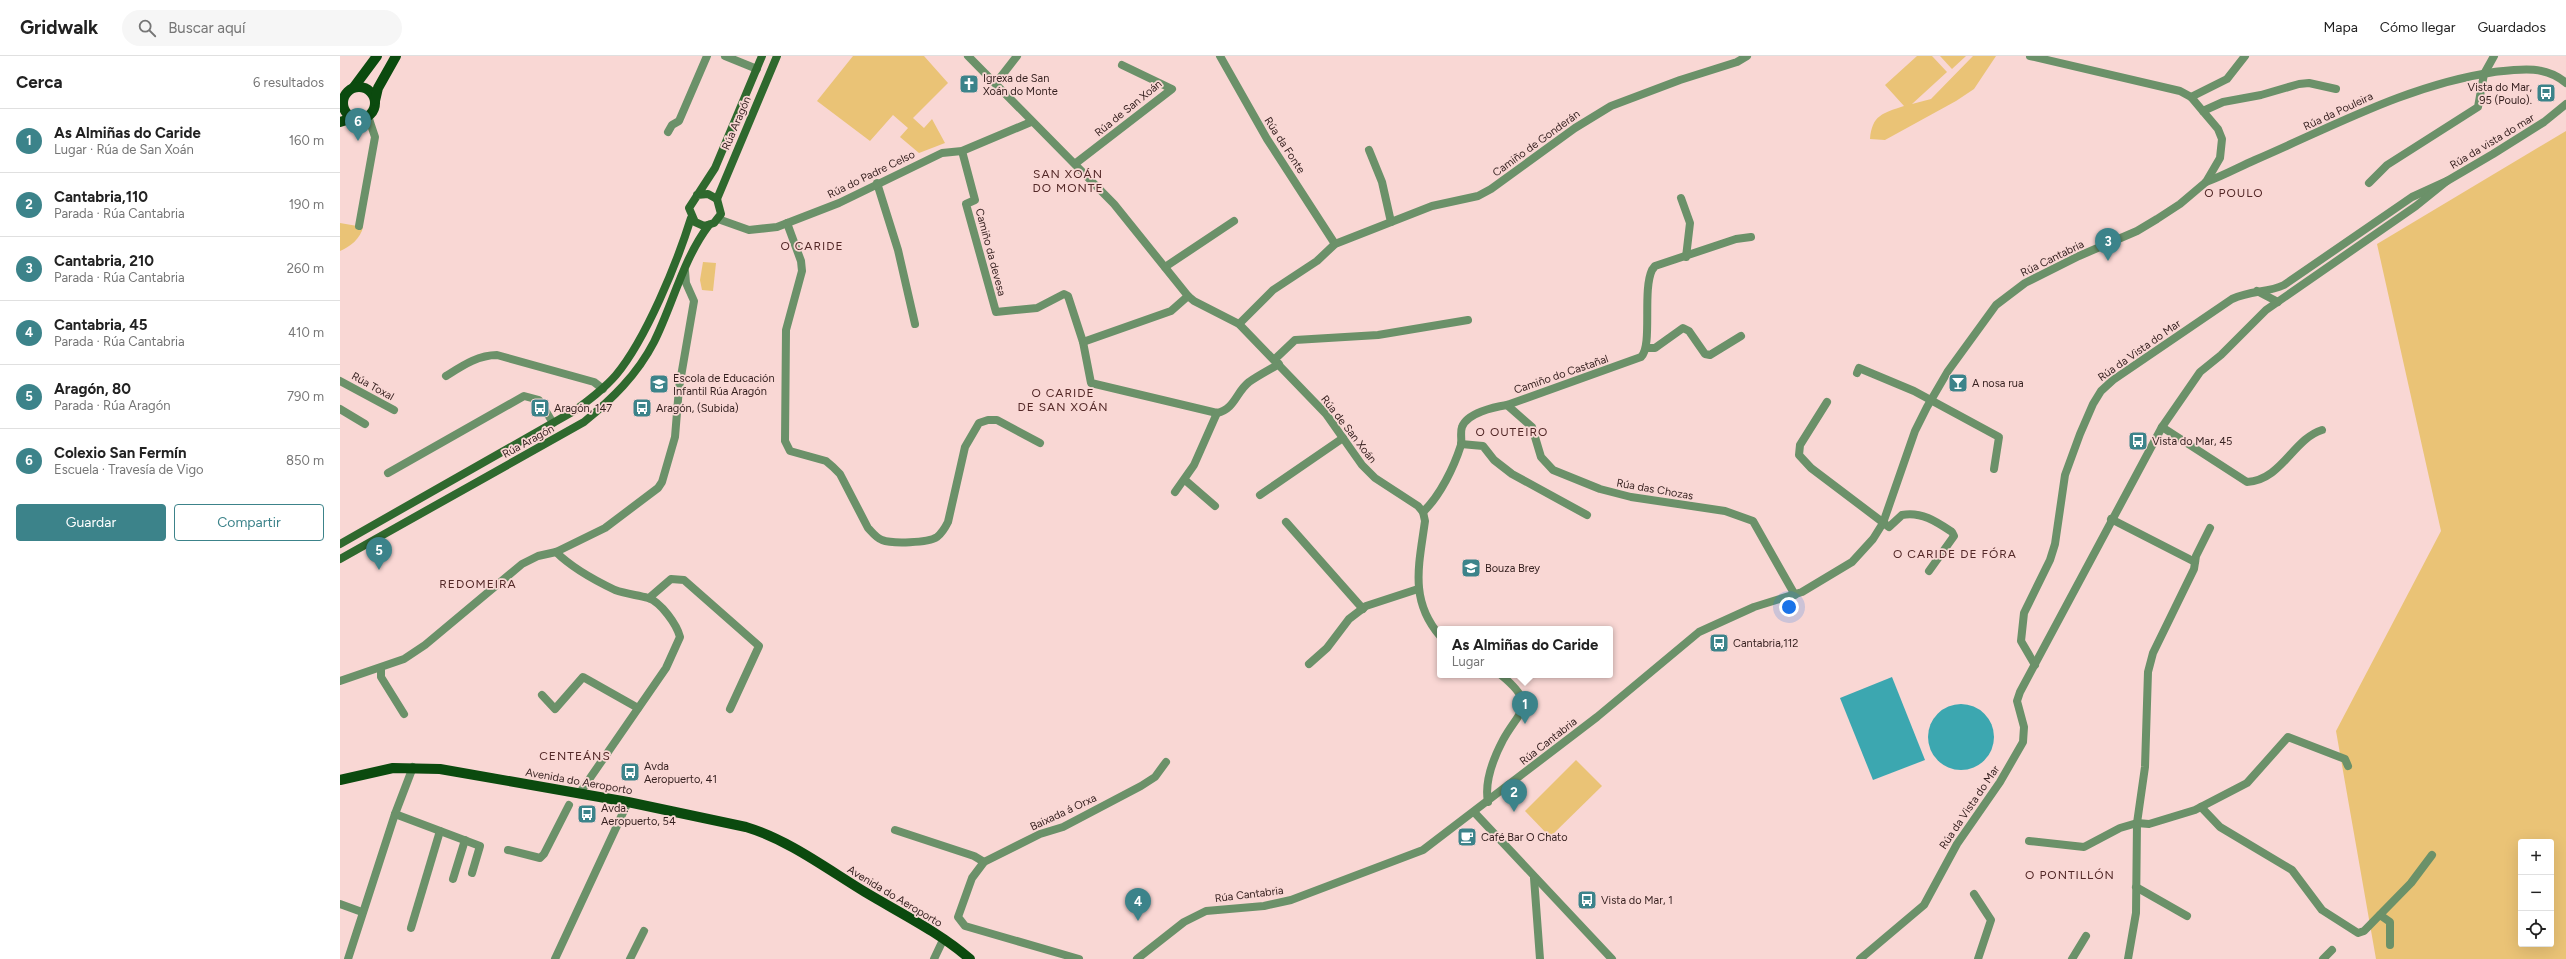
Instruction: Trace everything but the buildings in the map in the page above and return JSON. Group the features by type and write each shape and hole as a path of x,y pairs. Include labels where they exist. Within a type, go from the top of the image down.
{"main road":[{"path":"353,118 343,106 342,99 354,87 377,56"},
{"path":"340,122 353,118 360,119 368,116 374,107 378,88 396,56"},
{"name":"Rúa Aragón","path":"340,544 553,423 603,389 616,375 637,345 659,298 691,218 690,203 715,168 762,56"},
{"name":"Rúa Aragón","path":"340,559 584,422 627,383 641,364 654,342 696,245 709,225 718,219 721,209 717,199 777,56"},
{"path":"354,87 368,90 375,101"},
{"path":"697,195 708,194 717,199"},
{"path":"691,218 699,225 709,225"},
{"name":"Avenida do Aeroporto","path":"340,780 378,770 413,767 465,772 628,802 721,821 764,833 943,940 970,959"}],"street":[{"path":"668,132 672,125 679,121 707,56"},
{"path":"725,56 757,69"},
{"name":"Rúa de San Xoán","path":"968,56 1031,122 1076,163 1114,204 1188,296 1194,301 1239,324 1326,414 1362,465 1375,478 1418,506 1423,512"},
{"path":"996,84 1017,56"},
{"name":"Rúa da Fonte","path":"1220,56 1267,139 1287,167 1335,244"},
{"name":"Camiño de Gonderán","path":"1335,244 1432,206 1478,196 1491,189 1575,128 1611,106 1680,80 1737,62 1747,56"},
{"name":"Rúa Cantabria","path":"1137,959 1196,915 1220,909 1276,904 1307,895 1423,850 1488,802 1597,716 1693,636 1721,620 1795,595 1826,579 1852,562 1873,539 1883,523 1915,431 1931,400 1974,333 2003,299 2025,283 2056,267 2144,227 2180,204 2206,182 2220,158 2222,139 2218,129 2191,97 2180,91 2030,56"},
{"path":"2191,97 2227,79 2245,56"},
{"path":"2369,183 2387,164 2478,107 2484,74 2494,56"},
{"name":"Rúa de San Xoán","path":"1076,163 1172,89 1122,65"},
{"name":"Rúa da Pouleira","path":"2206,182 2387,101 2434,85 2484,74 2536,70 2555,74 2566,83"},
{"path":"2203,111 2223,102 2261,95 2299,84 2309,83 2336,89"},
{"name":"Rúa da vista do mar","path":"2447,181 2544,122 2566,104"},
{"path":"359,226 376,137 368,116"},
{"name":"Rúa do Padre Celso","path":"718,219 749,230 777,228 839,203 877,183 942,153 962,151 1031,122"},
{"path":"1369,150 1382,182 1391,222"},
{"name":"Camiño da devesa","path":"962,151 975,200 966,204 996,312 1037,308 1064,294 1068,296 1083,342 1091,384 1217,413"},
{"name":"Rúa da Vista do Mar","path":"2035,665 2021,641 2022,624 2036,588 2050,560 2055,544 2065,475 2093,404 2101,391 2113,380 2232,299 2256,291 2275,290 2412,197 2447,181"},
{"name":"Rúa da Vista do Mar","path":"1860,959 1924,905 1956,844 2000,782 2023,742 2024,727 2017,701 2111,519 2162,427 2200,372 2221,355 2257,317 2416,206 2447,181"},
{"path":"877,183 898,250 915,324"},
{"path":"1681,198 1690,223 1686,257"},
{"path":"1165,267 1234,221"},
{"path":"787,223 801,261 802,271 786,330 785,441 790,451 826,461 840,474 868,528 874,535 882,540 891,542 910,542 930,540 944,530 948,522 965,447 979,423 988,420 997,420 1040,443"},
{"path":"1647,348 1646,311 1650,274 1655,266 1686,257 1736,239 1751,237"},
{"path":"1239,324 1273,290 1318,261 1335,244"},
{"path":"340,681 404,659 425,645 522,564 538,556 556,552 605,528 658,488 666,475 675,437 679,388 694,301 686,283 685,271"},
{"path":"2256,291 2278,302"},
{"path":"1083,342 1171,311 1188,296"},
{"path":"1175,492 1194,466 1217,413 1225,411 1232,406 1241,390 1249,382 1277,362 1295,340 1378,335 1468,320"},
{"name":"Camiño do Castañal","path":"1423,512 1443,485 1461,444 1462,428 1466,422 1486,409 1507,405 1641,357 1647,348 1655,348 1683,328 1689,331 1705,354 1710,355 1741,336"},
{"path":"446,376 478,358 487,355 497,355 594,382 603,389"},
{"path":"1857,372 1859,368 1931,400 2000,437 1994,469"},
{"name":"Rúa Toxal","path":"340,380 394,410"},
{"path":"388,473 524,396 538,400 553,423"},
{"path":"1827,402 1800,445 1799,455 1811,468 1889,527 1902,515 1914,514 1926,517 1952,532 1954,536 1930,571"},
{"name":"Rúa das Chozas","path":"1507,405 1532,427 1541,457 1553,470 1600,489 1619,494 1664,503 1725,511 1753,521 1795,595"},
{"path":"340,409 365,424"},
{"path":"2162,427 2247,482 2259,479 2280,468 2309,437 2322,430"},
{"path":"1260,495 1343,438"},
{"path":"1461,444 1483,446 1494,460 1512,474 1587,515"},
{"path":"1185,480 1215,506"},
{"path":"1423,512 1425,521 1418,589 1422,608 1430,624 1437,632"},
{"path":"2111,519 2195,562"},
{"path":"1286,522 1363,609"},
{"path":"2128,959 2136,913 2137,823 2145,767 2149,667 2153,653 2194,569 2195,562 2210,528"},
{"path":"556,552 581,572 616,590 648,598 657,604 674,623 680,637 666,668 579,794"},
{"path":"648,598 671,579 684,580 759,646 730,709"},
{"path":"1310,664 1327,648 1349,620 1363,609 1418,589"},
{"path":"381,668 380,676 404,714"},
{"path":"542,695 555,709 583,677 638,708"},
{"path":"1488,802 1487,778 1503,740 1522,714 1523,705 1520,694 1504,678"},
{"path":"2029,842 2084,847 2120,828 2137,823 2149,824 2201,807 2247,783 2288,737 2345,759 2348,766"},
{"name":"Baixada á Orxa","path":"1079,959 966,926 958,916 972,878 984,862 1040,834 1063,827 1141,786 1155,777 1166,762"},
{"path":"348,959 395,814 413,767"},
{"path":"556,959 628,802"},
{"path":"508,850 540,858 544,854 570,804"},
{"path":"2201,807 2220,827 2292,870 2328,916 2358,932 2364,931 2411,883 2432,855"},
{"path":"1474,812 1534,878 1612,959"},
{"path":"395,814 480,846 472,873"},
{"path":"895,830 974,856 984,862"},
{"path":"411,928 440,831"},
{"path":"453,879 465,840"},
{"path":"1534,878 1540,959"},
{"path":"2136,887 2187,916"},
{"path":"1974,894 1991,920 1978,959"},
{"path":"340,904 362,912"},
{"path":"2380,915 2390,922 2390,945"},
{"path":"630,959 644,931"},
{"path":"2072,959 2086,936"},
{"path":"934,959 943,940"},
{"path":"2323,959 2332,950"}],"shaded area":[{"path":"853,56 924,56 948,83 913,118 924,128 932,119 945,143 919,153 900,137 908,128 893,115 870,141 817,101"},
{"path":"1917,56 1932,56 1947,72 1912,104 1931,99 1973,56 1996,56 1974,89 1956,101 1885,140 1870,139 1873,125 1880,116 1904,106 1885,85"},
{"path":"1940,56 1966,56 1952,69"},
{"path":"2566,131 2566,959 2376,959 2336,731 2441,531 2377,244"},
{"path":"340,223 363,227 360,235 354,242 340,251"},
{"path":"703,262 716,263 713,291 702,290 700,280"},
{"path":"1576,760 1602,786 1550,837 1525,811"}],"water":[{"path":"1892,677 1925,760 1873,780 1840,698"},
{"path":"1961,704 1974,707 1984,714 1991,724 1994,737 1991,750 1984,760 1974,767 1961,770 1948,767 1938,760 1931,750 1928,737 1931,724 1938,714 1948,707"}],"place":[{"name":"Igrexa de San Xoán do Monte","path":"969,84"},
{"name":"Vista do Mar, 95 (Poulo).","path":"2546,93"},
{"name":"Colexio San Fermín","path":"358,141"},
{"name":"Cantabria, 210","path":"2108,261"},
{"name":"A nosa rua","path":"1958,383"},
{"name":"Escola de Educación Infantil Rúa Aragón","path":"659,384"},
{"name":"Aragón, 147","path":"540,408"},
{"name":"Aragón, (Subida)","path":"642,408"},
{"name":"Vista do Mar, 45","path":"2138,441"},
{"name":"Bouza Brey","path":"1471,568"},
{"name":"Aragón, 80","path":"379,570"},
{"name":"Cantabria,112","path":"1719,643"},
{"name":"As Almiñas do Caride","path":"1525,724"},
{"name":"Avda Aeropuerto, 41","path":"630,772"},
{"name":"Cantabria,110","path":"1514,812"},
{"name":"Avda. Aeropuerto, 54","path":"587,814"},
{"name":"Café Bar O Chato","path":"1467,837"},
{"name":"Vista do Mar, 1","path":"1587,900"},
{"name":"Cantabria, 45","path":"1138,921"}],"district":[{"name":"SAN XOÁN DO MONTE","path":"1068,181"},
{"name":"O POULO","path":"2234,193"},
{"name":"O CARIDE","path":"812,246"},
{"name":"O CARIDE DE SAN XOÁN","path":"1063,400"},
{"name":"O OUTEIRO","path":"1512,432"},
{"name":"O CARIDE DE FÓRA","path":"1955,554"},
{"name":"REDOMEIRA","path":"478,584"},
{"name":"CENTEÁNS","path":"575,756"},
{"name":"O PONTILLÓN","path":"2070,875"}]}
